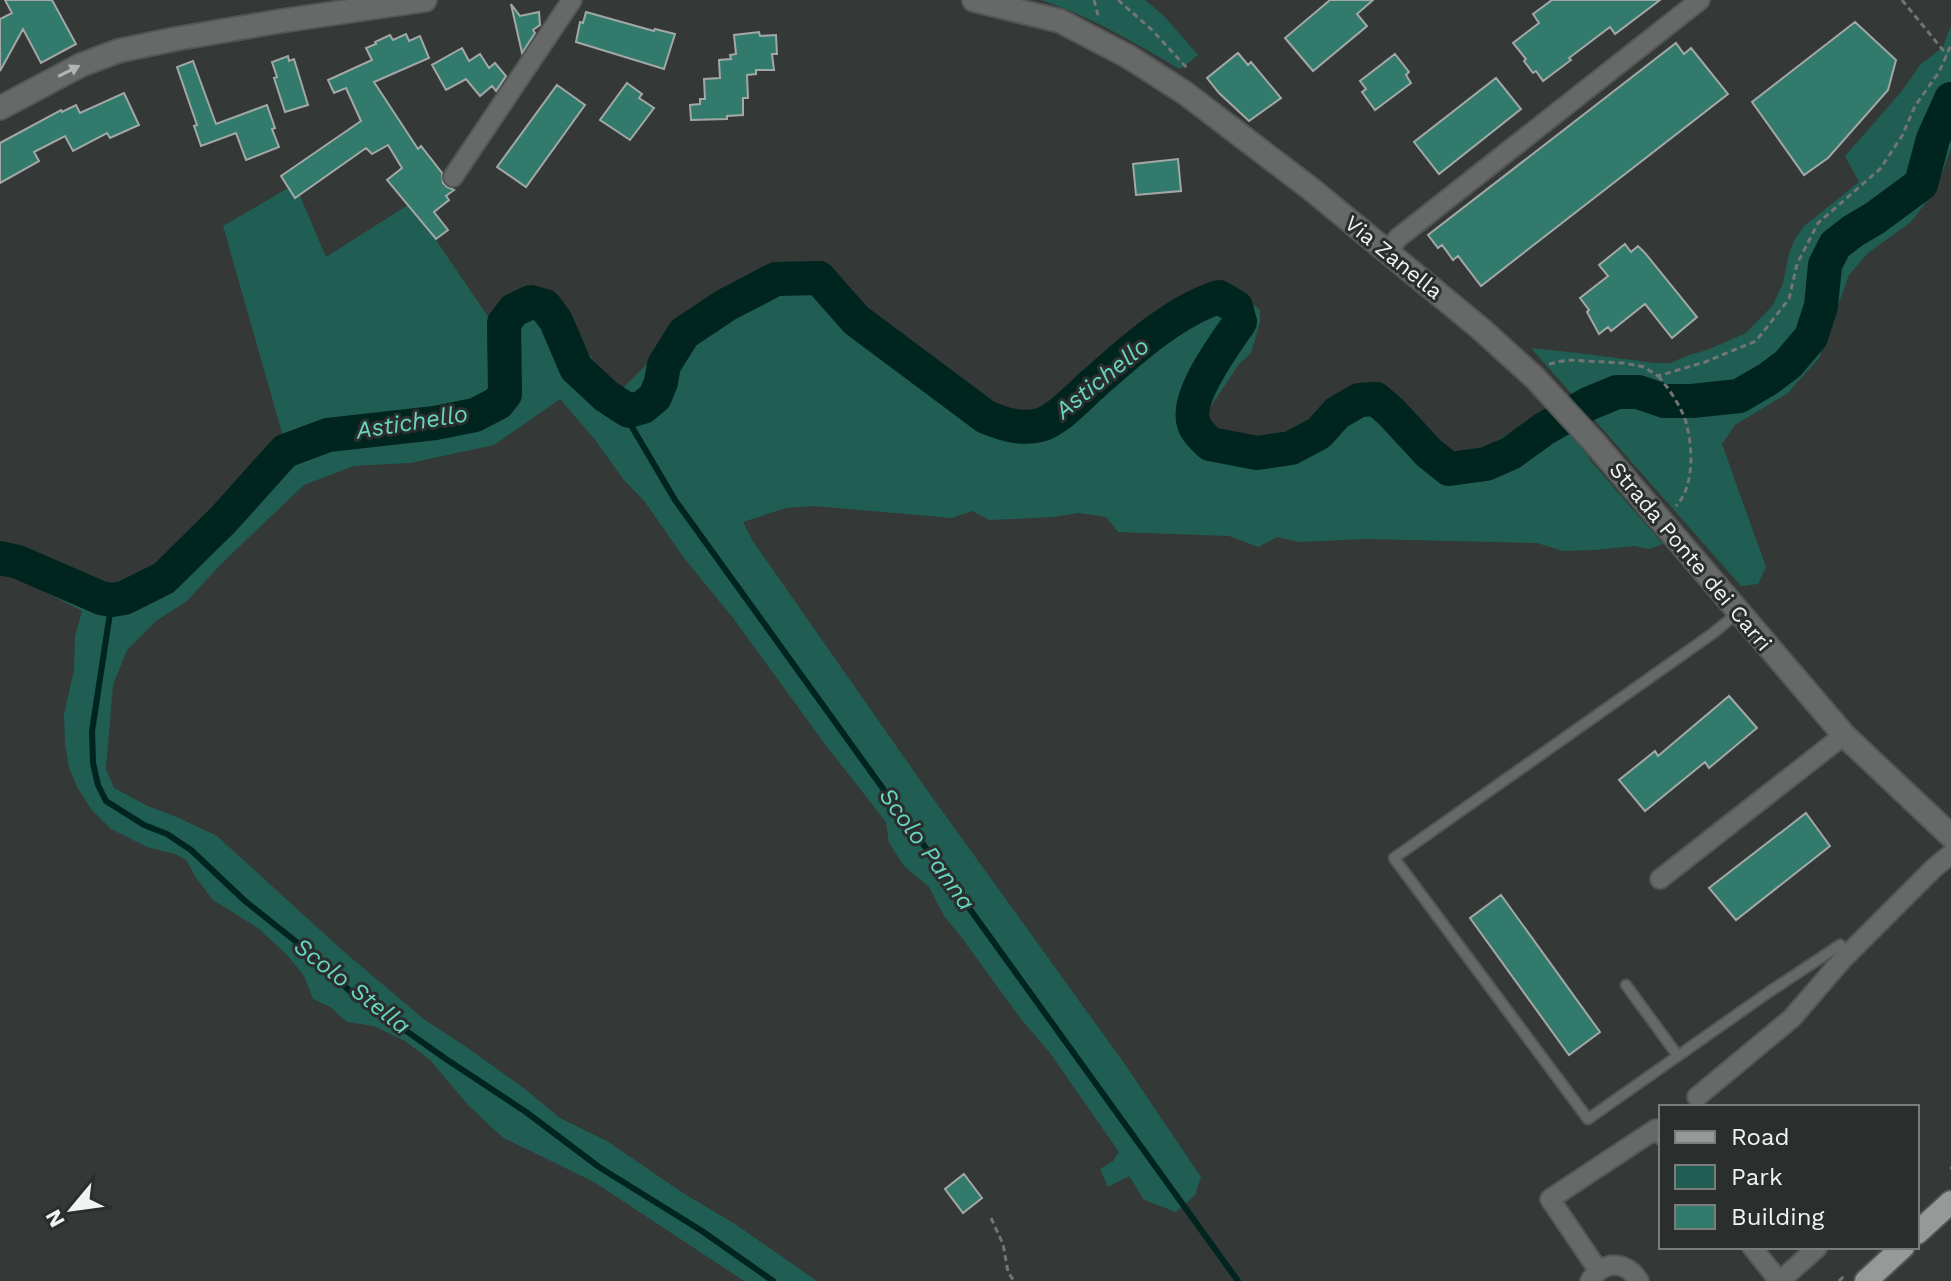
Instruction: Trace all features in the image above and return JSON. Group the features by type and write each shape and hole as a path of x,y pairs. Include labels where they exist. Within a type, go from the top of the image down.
{"main road":[{"path":"1919,1231 1951,1202"},
{"path":"1866,1281 1901,1249"}],"street":[{"path":"0,108 81,65 118,51 281,21 425,0"},
{"path":"453,177 572,0"},
{"name":"Via Zanella","path":"974,0 1060,21 1129,57 1185,93 1249,140 1538,372"},
{"path":"1388,251 1398,238 1700,0"},
{"name":"Strada Ponte dei Carri","path":"1538,372 1593,441 1844,735 1951,836"},
{"path":"1660,879 1844,735"},
{"path":"1695,1104 1792,1018 1849,954 1951,854"},
{"path":"1639,1281 1631,1271 1615,1265 1594,1276 1550,1199 1659,1129"},
{"path":"1754,1249 1780,1281 1816,1249"}],"lane":[{"path":"1739,612 1394,858 1588,1119 1840,945 1849,954"},
{"path":"1626,985 1678,1056"}],"path":[{"path":"1902,0 1947,55"},
{"path":"1658,376 1705,362 1756,341 1789,299 1797,264 1818,223 1880,169 1902,136 1915,106 1939,72 1951,45"},
{"path":"1538,372 1567,360 1624,363 1644,367 1658,376 1667,386 1687,424 1692,463 1684,498 1671,511"},
{"path":"991,1218 1003,1244 1008,1272 1014,1281"}],"green space":[{"path":"1041,0 1145,0 1164,16 1198,55 1178,68 1094,22"},
{"path":"1951,26 1951,148 1936,189 1911,222 1868,253 1849,275 1819,358 1788,393 1735,425 1722,444 1766,567 1758,584 1741,586 1531,348 1670,363 1746,333 1773,305 1783,283 1789,253 1804,226 1859,182 1845,156 1901,92 1920,65 1943,47"},
{"path":"295,184 326,257 411,203 495,327 540,289 606,377 621,390 644,367 675,324 704,301 761,274 807,269 827,273 866,319 961,394 1014,419 1027,419 1045,407 1085,371 1191,296 1214,290 1239,293 1260,310 1260,322 1251,353 1239,364 1211,406 1205,410 1208,435 1254,440 1302,432 1368,387 1384,390 1402,401 1414,423 1446,451 1473,454 1550,410 1663,544 1649,549 1634,546 1563,551 1537,543 1365,539 1299,542 1277,537 1258,547 1229,536 1118,532 1106,517 1079,513 989,520 972,511 952,518 814,506 786,508 743,522 752,540 1124,1063 1201,1177 1195,1195 1176,1212 1144,1200 1129,1176 1108,1187 1100,1169 1113,1161 1119,1152 1050,1053 944,916 929,887 904,866 889,843 886,822 733,618 684,558 645,502 560,399 494,445 410,463 354,466 304,485 187,601 156,621 127,650 113,685 106,769 114,788 217,836 342,950 425,1020 525,1089 560,1118 607,1141 817,1281 744,1281 594,1182 502,1137 468,1105 430,1060 405,1041 374,1026 347,1022 330,1007 313,999 304,976 288,956 258,928 213,900 186,860 147,847 111,829 91,809 69,768 64,714 74,670 75,636 82,611 12,575 0,572 0,548 52,565 104,593 117,592 172,562 261,474 284,440 223,226"}],"building":[{"path":"5,0 52,0 76,44 41,63 23,29 0,71 0,19 12,13"},
{"path":"1330,0 1373,0 1357,14 1367,26 1313,71 1285,38"},
{"path":"1552,0 1660,0 1615,34 1610,27 1543,81 1536,71 1533,73 1513,43 1539,23 1533,14"},
{"path":"511,4 520,16 539,12 540,25 533,30 535,33 522,53"},
{"path":"586,12 675,34 664,69 576,42 580,22 583,23"},
{"path":"1855,22 1896,60 1888,90 1828,158 1804,175 1752,102"},
{"path":"759,32 760,36 776,35 777,54 772,54 774,70 756,70 756,74 747,75 748,98 743,98 743,115 727,116 727,119 691,120 690,105 700,104 700,99 705,99 704,79 720,78 719,60 731,59 730,55 736,54 734,35"},
{"path":"406,34 409,41 420,36 429,58 374,82 418,149 421,146 442,173 443,183 454,190 446,196 449,200 434,212 448,230 436,239 387,180 402,168 388,145 372,154 366,148 295,198 281,176 361,121 346,88 334,93 328,80 372,60 366,48 375,42 390,35 393,40"},
{"path":"1676,43 1684,54 1691,48 1728,94 1481,286 1458,256 1453,260 1442,245 1438,248 1428,235"},
{"path":"462,48 469,61 480,54 489,68 495,63 506,76 496,91 492,86 480,96 466,79 446,90 432,65"},
{"path":"1238,53 1248,65 1251,62 1281,98 1249,121 1207,78"},
{"path":"1395,54 1409,72 1406,75 1411,83 1375,110 1362,92 1366,89 1360,81"},
{"path":"288,56 289,61 294,59 308,105 285,112 272,62"},
{"path":"193,61 216,124 267,105 279,147 246,160 236,133 201,146 177,67"},
{"path":"1496,78 1521,109 1439,174 1414,142"},
{"path":"627,83 642,94 639,98 654,108 630,140 600,120"},
{"path":"557,85 585,105 526,187 497,167"},
{"path":"124,93 139,125 110,138 107,133 73,151 65,136 34,152 39,161 0,183 0,143 61,110 76,105 80,113"},
{"path":"1178,159 1181,191 1136,195 1133,164"},
{"path":"1625,244 1631,252 1638,246 1645,253 1697,317 1672,338 1645,304 1611,331 1608,327 1599,334 1580,298 1608,276 1599,265"},
{"path":"1729,696 1757,728 1709,768 1705,762 1645,811 1619,780 1655,751 1658,756"},
{"path":"1806,813 1830,846 1736,920 1709,888"},
{"path":"1501,895 1600,1032 1569,1055 1470,918"},
{"path":"964,1174 982,1198 963,1213 945,1189"}],"waterway":[{"name":"Astichello","path":"0,558 18,562 101,598 124,598 164,578 223,520 285,451 328,435 435,423 475,415 498,403 505,394 504,323 514,310 531,302 545,306 556,321 576,368 606,396 629,411 643,407 655,397 664,365 684,333 726,305 776,279 819,278 856,320 986,417 1019,427 1047,423 1152,334 1185,312 1219,297 1236,307 1240,322 1216,357 1195,400 1192,413 1194,424 1210,444 1257,453 1291,448 1319,433 1337,413 1359,400 1376,399 1449,469 1486,464 1511,453 1544,429 1588,404 1617,392 1638,392 1665,401 1739,396 1788,364 1811,337 1821,306 1825,265 1835,245 1921,184 1933,139 1951,99"},
{"name":"Scolo Panna","path":"629,411 632,427 675,500 1238,1281"},
{"name":"Scolo Stella","path":"112,600 92,731 93,763 106,801 191,850 351,992 526,1112 599,1167 702,1231 773,1281"}]}
